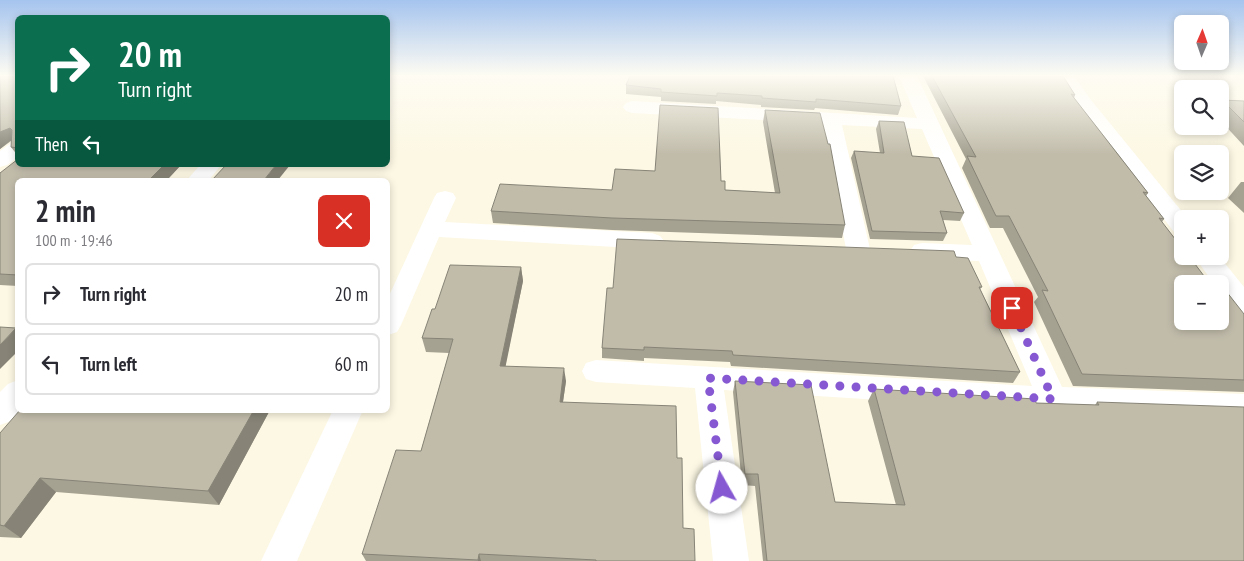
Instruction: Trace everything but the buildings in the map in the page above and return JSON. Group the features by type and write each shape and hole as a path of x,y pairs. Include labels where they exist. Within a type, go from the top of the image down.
{"street":[{"path":"921,102 1053,399"},
{"path":"1083,102 1174,217"},
{"path":"632,107 931,124"},
{"path":"832,118 868,249 988,253"},
{"path":"0,161 15,150"},
{"path":"200,178 209,167"},
{"path":"390,321 445,198"},
{"path":"432,229 671,242"},
{"path":"1213,265 1244,305"},
{"path":"596,371 1053,399 1244,406"},
{"path":"708,378 731,561"},
{"path":"0,412 15,395"},
{"path":"278,561 347,413"}],"route":[{"path":"722,488 708,378 1053,399 1012,308"}]}
